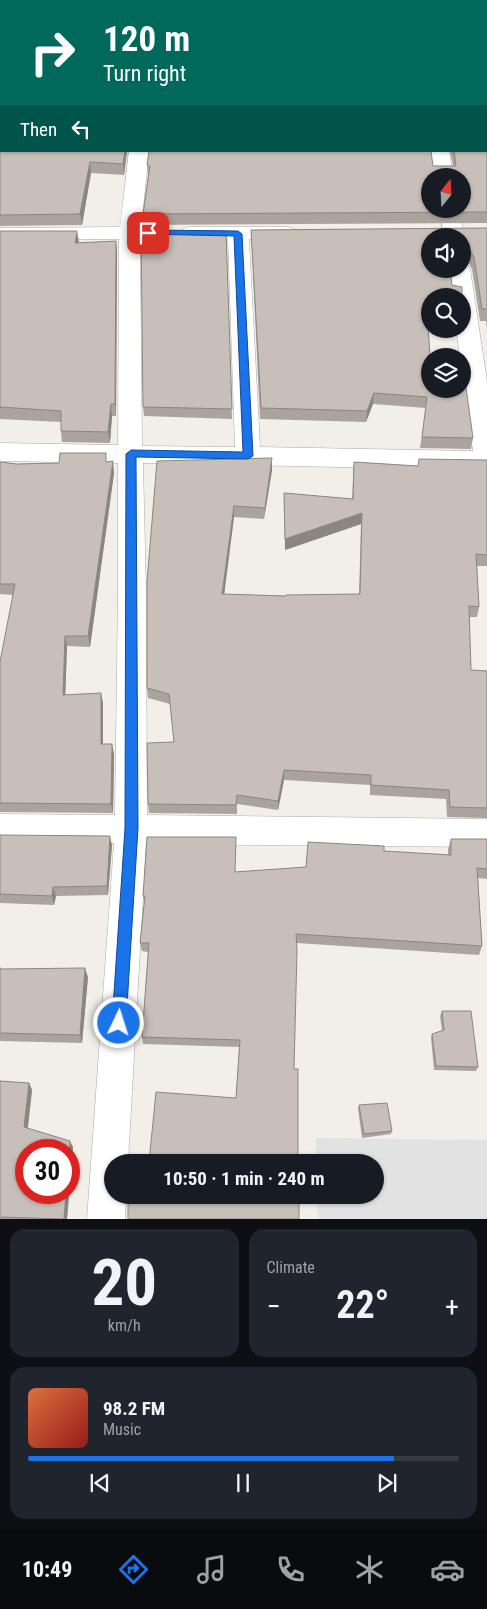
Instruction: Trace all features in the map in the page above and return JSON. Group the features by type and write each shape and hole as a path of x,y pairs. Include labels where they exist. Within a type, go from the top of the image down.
{"street":[{"path":"106,1219 131,828 131,454 128,390 130,232 139,152"},
{"path":"438,152 441,168"},
{"path":"0,234 130,232 306,233"},
{"path":"238,234 248,456"},
{"path":"0,452 487,460 460,278"},
{"path":"0,828 487,833"}],"shaded area":[{"path":"316,1138 487,1140 487,1219 318,1219 317,1204 384,1204 384,1154 316,1154"}],"building":[{"path":"0,152 125,152 123,164 90,162 80,214 0,215"},
{"path":"149,152 431,152 433,166 456,166 454,152 487,152 487,212 471,212 471,168 421,168 421,212 143,214 150,166 147,165"},
{"path":"471,228 487,228 487,309 482,309 474,257 471,252"},
{"path":"421,229 421,278 451,278 452,285 462,288 421,288 421,338 429,338 429,348 421,348 421,397 374,393 367,411 261,408 251,230"},
{"path":"0,231 77,231 75,243 116,241 115,404 111,404 108,432 61,431 61,411 0,407"},
{"path":"141,231 226,231 232,409 143,407"},
{"path":"427,398 467,398 473,438 422,437"},
{"path":"60,453 106,453 106,462 113,461 88,636 65,636 63,695 101,693 101,744 112,744 111,804 0,803 0,662 15,584 0,584 0,462 17,464 59,463"},
{"path":"272,458 265,508 234,506 222,594 286,596 360,594 362,513 285,539 284,493 353,499 354,462 418,466 419,459 487,460 487,555 476,554 479,607 469,606 471,670 487,671 487,808 450,807 449,790 371,785 371,775 284,770 278,801 237,795 236,805 148,804 147,743 174,742 169,694 147,688 147,582 157,461"},
{"path":"0,835 110,836 107,886 53,887 52,896 0,894"},
{"path":"147,837 236,837 235,872 306,867 308,842 384,846 384,851 451,855 451,839 487,839 487,869 477,868 482,946 296,934 294,1069 298,1069 298,1154 150,1154 156,1092 236,1098 240,1040 142,1037 149,943 140,943 145,896 143,896"},
{"path":"85,968 80,1035 0,1033 0,969"},
{"path":"442,1011 471,1011 478,1067 436,1066 432,1034 444,1030"},
{"path":"0,1081 29,1083 24,1127 63,1139 15,1139 15,1204 65,1204 64,1219 0,1217"},
{"path":"387,1103 392,1131 364,1134 359,1105"},
{"path":"128,1204 299,1204 299,1219 128,1219"}],"route":[{"path":"119,1023 131,847 131,454 248,456 238,234 148,233"}]}
